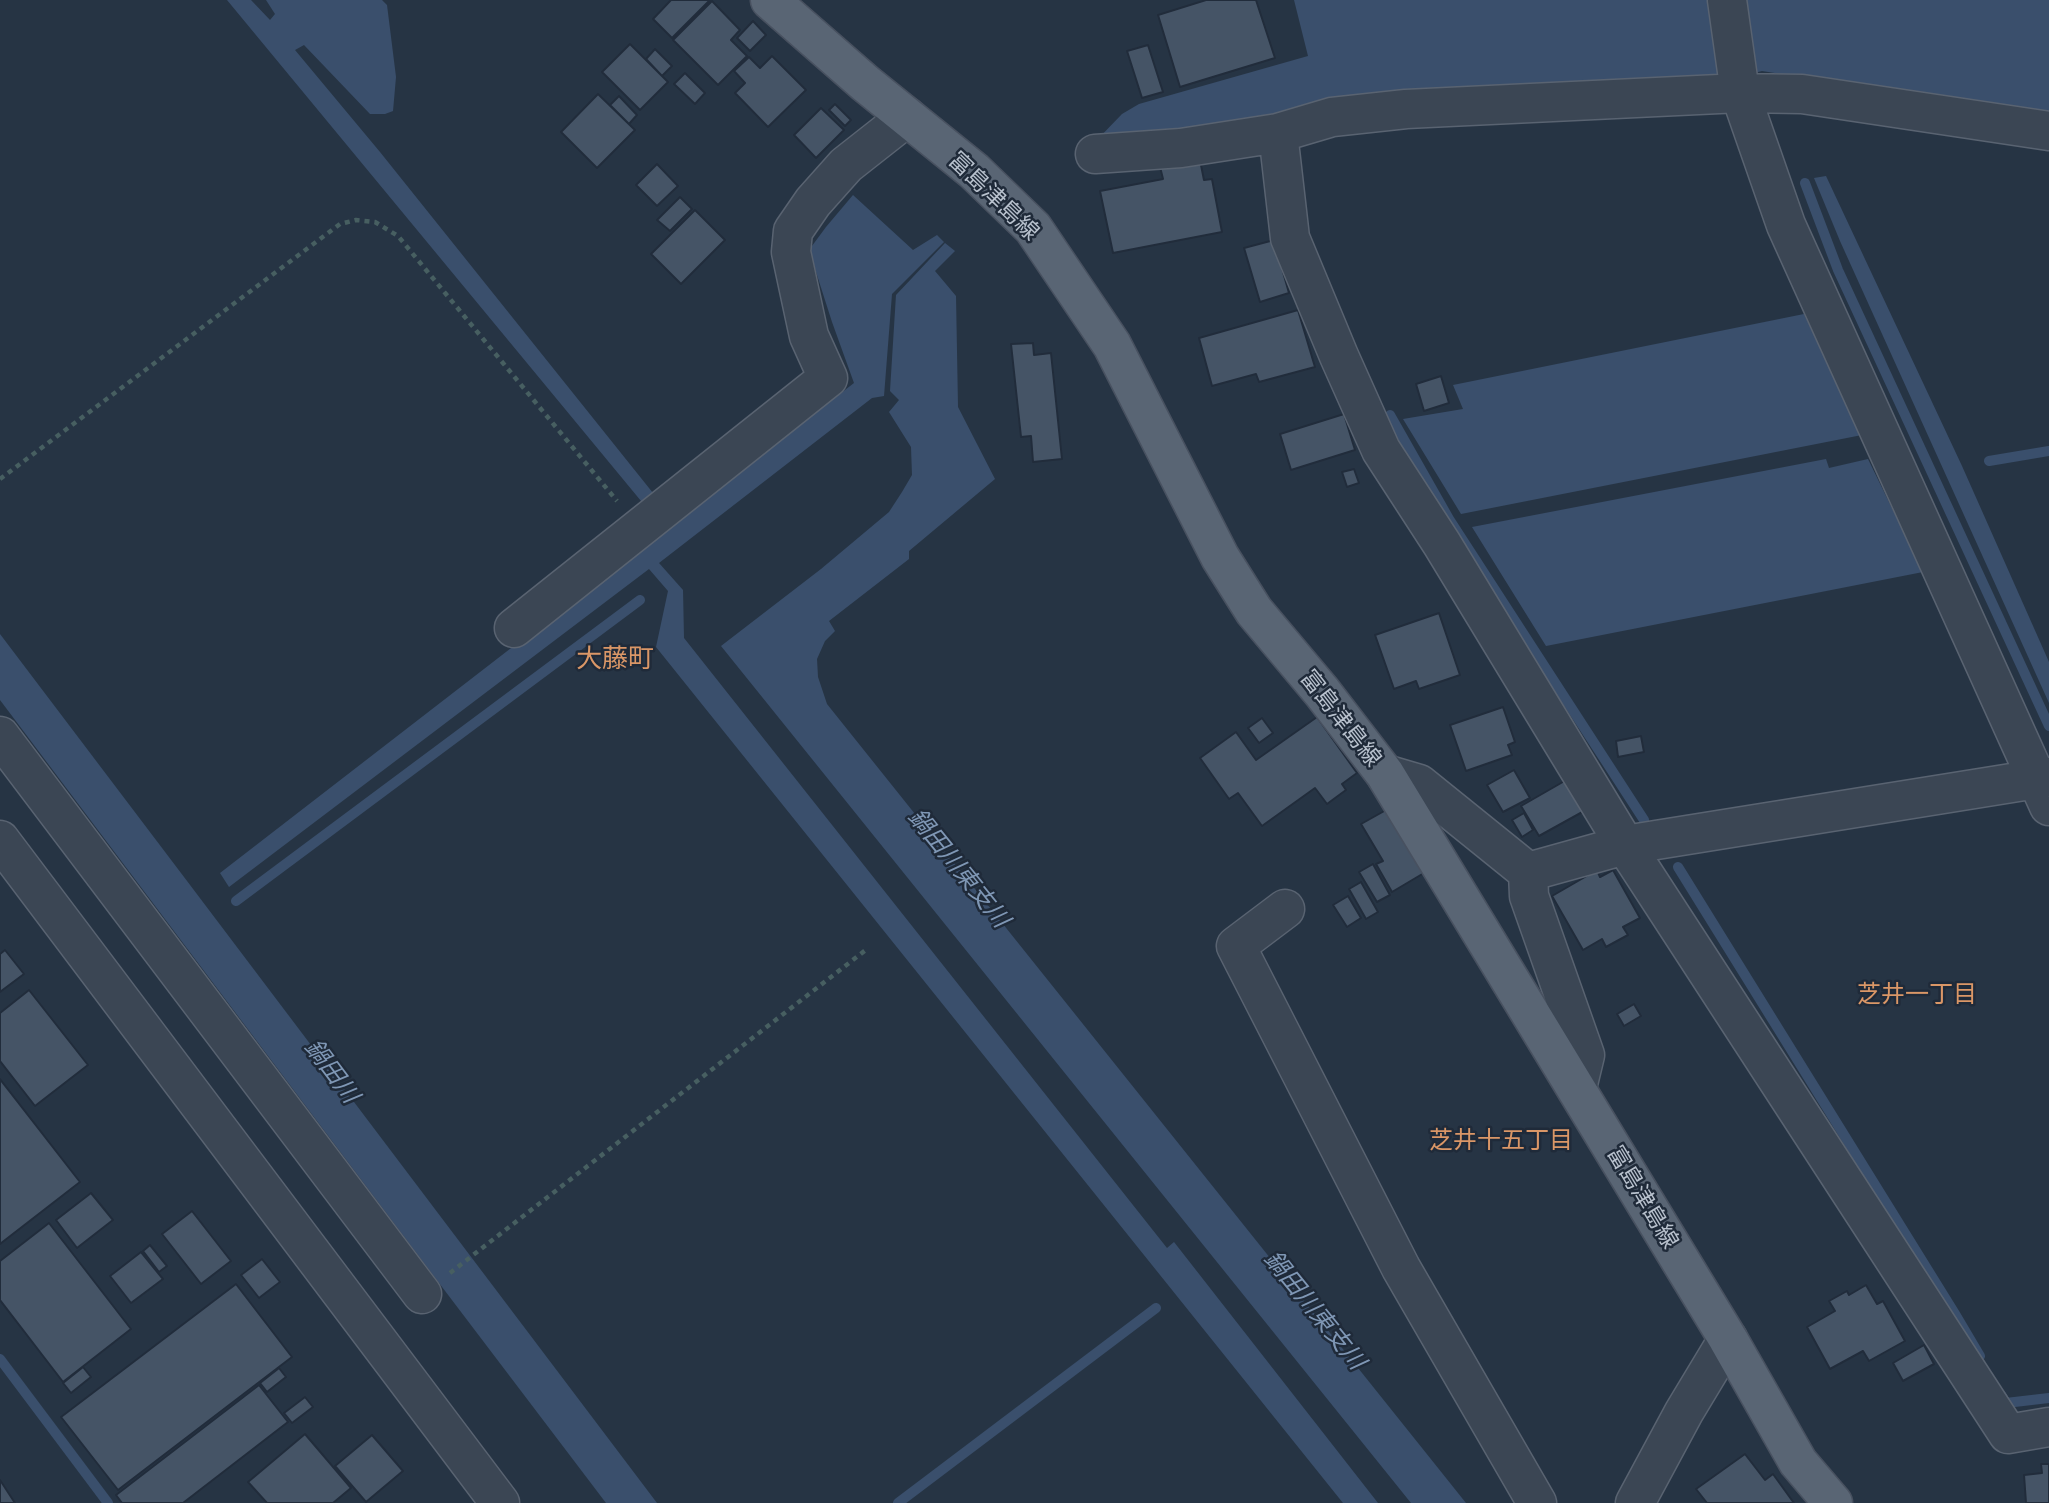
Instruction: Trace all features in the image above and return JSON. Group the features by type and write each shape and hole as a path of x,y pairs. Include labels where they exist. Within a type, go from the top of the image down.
{"main road":[{"name":"富島津島線","path":"770,0 974,171 1033,228 1112,345 1220,557 1254,611 1322,692 1385,774 1728,1339 1798,1462 1833,1503"}],"street":[{"path":"1528,872 1625,845 2045,787 1786,225 1740,93 1727,0"},
{"path":"1095,153 1181,148 1278,133 1332,117 1406,109 1740,93 1802,94 2049,131"},
{"path":"514,628 828,378 809,336 791,252 793,231 813,202 846,165 907,117"},
{"path":"1278,133 1290,238 1381,450 1443,544 1625,845 2008,1434 2049,1427"},
{"path":"0,736 422,1294"},
{"path":"1385,774 1419,784 1528,872"},
{"path":"0,841 500,1503"},
{"path":"1528,872 1528,896 1585,1055 1577,1088"},
{"path":"1284,909 1236,946 1401,1268 1537,1503"},
{"path":"1635,1503 1684,1412 1728,1339"}],"path":[{"path":"0,479 340,224 356,219 375,222 398,236 617,502"},
{"path":"475,1253 867,949"}],"water":[{"path":"227,0 251,0 270,20 275,14 266,0 382,0 387,5 396,77 393,111 370,114 304,45 295,50 657,498 646,507"},
{"path":"1294,0 2049,0 2049,116 1762,71 1728,80 1095,142 1122,114 1139,104 1308,56"},
{"path":"1826,176 1962,466 2049,662 2049,703 1840,241 1814,178"},
{"path":"853,195 913,250 937,235 944,242 892,294 884,396 872,398 659,563 683,590 684,638 1167,1248 1174,1242 1378,1503 1343,1503 656,647 668,591 649,569 229,887 220,873 854,383 809,250"},
{"path":"945,243 955,251 935,271 956,296 958,407 995,479 909,551 909,559 829,621 835,631 825,641 817,659 818,677 827,704 1466,1503 1411,1503 721,646 821,569 889,512 912,475 911,447 889,412 899,400 890,391 896,295"},
{"path":"1804,314 1862,435 1461,514 1403,419 1463,409 1453,385"},
{"path":"1826,459 1829,468 1868,459 1923,572 1546,646 1472,527"},
{"path":"0,634 657,1503 606,1503 436,1279 0,700"}],"building":[{"path":"671,0 710,0 672,38 653,19"},
{"path":"1206,0 1256,0 1275,58 1180,87 1158,15"},
{"path":"712,1 740,30 731,40 747,56 718,85 673,40"},
{"path":"753,21 766,35 750,51 737,38"},
{"path":"630,44 668,82 640,110 602,72"},
{"path":"1148,45 1163,92 1142,98 1127,51"},
{"path":"655,49 672,66 662,76 646,59"},
{"path":"772,56 806,90 768,127 735,93 745,83 734,71 749,57 760,68"},
{"path":"685,73 705,93 695,104 674,84"},
{"path":"598,94 635,130 597,168 561,132"},
{"path":"619,96 637,115 629,124 610,105"},
{"path":"835,104 851,120 845,126 829,110"},
{"path":"821,108 844,130 816,158 794,135"},
{"path":"1199,155 1204,180 1212,179 1222,232 1113,253 1100,191 1163,179 1159,163"},
{"path":"657,164 678,186 657,206 636,185"},
{"path":"680,197 692,209 670,231 657,220"},
{"path":"695,210 725,240 681,284 651,254"},
{"path":"1274,240 1289,293 1260,302 1244,248"},
{"path":"1298,310 1315,367 1259,382 1256,374 1212,386 1199,338"},
{"path":"1033,343 1034,355 1051,353 1062,459 1033,462 1031,436 1021,437 1011,344"},
{"path":"1441,376 1449,403 1424,411 1416,384"},
{"path":"1344,414 1355,450 1291,470 1280,434"},
{"path":"1354,469 1359,483 1347,487 1342,472"},
{"path":"1439,613 1460,675 1419,689 1416,681 1394,689 1375,635"},
{"path":"1503,707 1515,742 1508,745 1512,755 1466,771 1450,725"},
{"path":"1317,717 1357,773 1342,784 1346,790 1327,804 1315,788 1262,826 1238,793 1229,799 1200,758 1236,732 1256,760"},
{"path":"1262,718 1273,733 1259,743 1248,728"},
{"path":"1641,736 1644,752 1618,757 1616,741"},
{"path":"1514,770 1530,798 1503,812 1487,785"},
{"path":"1568,779 1586,810 1539,836 1521,806"},
{"path":"1386,810 1424,873 1392,892 1376,864 1383,861 1361,824"},
{"path":"1524,813 1533,830 1522,837 1512,820"},
{"path":"1373,864 1390,895 1377,902 1359,872"},
{"path":"1597,870 1600,877 1613,870 1640,918 1623,927 1628,935 1606,947 1602,939 1583,950 1552,896"},
{"path":"1361,882 1378,912 1366,919 1349,889"},
{"path":"1348,896 1361,918 1347,927 1333,905"},
{"path":"5,950 24,974 0,992 0,954"},
{"path":"29,990 88,1065 35,1106 0,1061 0,1013"},
{"path":"1634,1004 1641,1016 1624,1026 1617,1014"},
{"path":"0,1079 80,1182 0,1244"},
{"path":"91,1193 113,1220 77,1248 56,1220"},
{"path":"192,1211 231,1261 201,1284 162,1234"},
{"path":"49,1223 131,1329 63,1382 0,1300 0,1261"},
{"path":"150,1245 167,1266 159,1272 143,1251"},
{"path":"141,1252 163,1279 131,1303 110,1276"},
{"path":"262,1259 280,1282 259,1298 241,1275"},
{"path":"236,1284 292,1357 118,1490 61,1417"},
{"path":"1866,1285 1877,1304 1883,1301 1905,1341 1869,1361 1863,1351 1830,1369 1807,1327 1835,1311 1829,1301 1847,1291 1849,1295"},
{"path":"1924,1345 1934,1364 1903,1381 1893,1363"},
{"path":"83,1367 91,1377 71,1393 63,1383"},
{"path":"279,1368 286,1377 267,1392 260,1383"},
{"path":"259,1385 288,1422 183,1503 122,1503 116,1495"},
{"path":"305,1397 313,1407 292,1423 284,1413"},
{"path":"305,1434 351,1488 333,1503 267,1503 248,1482"},
{"path":"372,1435 403,1471 366,1502 335,1466"},
{"path":"1745,1454 1765,1480 1773,1474 1794,1503 1707,1503 1696,1489"},
{"path":"2041,1464 2049,1464 2049,1503 2026,1503 2024,1475 2042,1473"},
{"path":"0,1480 15,1503 0,1503"}],"waterway":[{"path":"1805,183 1838,270 2049,726"},
{"path":"1390,415 1449,519 1644,820"},
{"path":"1989,461 2049,451"},
{"path":"236,901 640,600"},
{"path":"1678,867 1980,1356"},
{"path":"898,1503 1156,1308"},
{"path":"0,1359 108,1503"},
{"path":"2001,1395 2006,1403 2049,1398"}],"district":[{"name":"大藤町","path":"615,658"},
{"name":"芝井一丁目","path":"1917,994"},
{"name":"芝井十五丁目","path":"1501,1140"}],"water label":[{"name":"鍋田川東支川","path":"959,868"},
{"name":"鍋田川","path":"332,1071"},
{"name":"鍋田川東支川","path":"1315,1310"}]}
